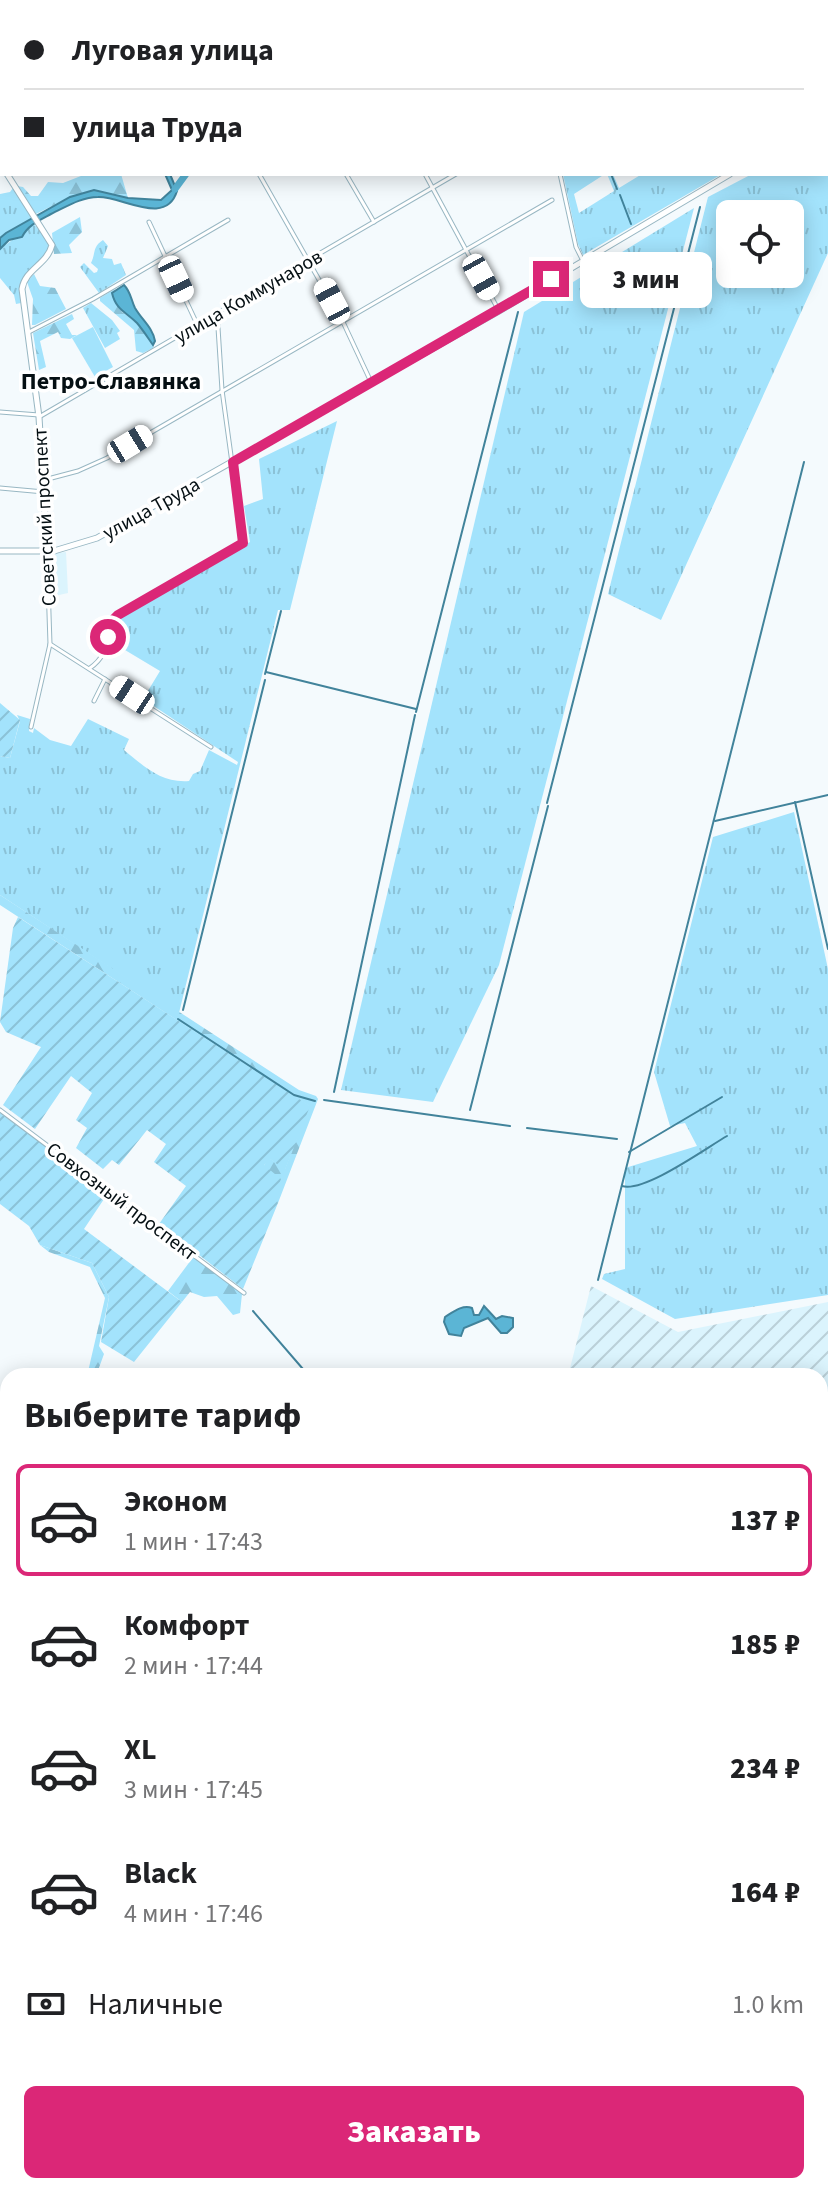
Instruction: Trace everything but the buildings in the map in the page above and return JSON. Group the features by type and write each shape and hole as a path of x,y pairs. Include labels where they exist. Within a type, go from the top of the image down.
{"street":[{"name":"Советский проспект","path":"8,176 50,241 51,250 23,282 22,296 39,416 50,644 31,727"},
{"path":"260,176 343,322 371,382"},
{"path":"347,176 374,222"},
{"path":"426,176 499,311"},
{"name":"улица Коммунаров","path":"39,416 453,176"},
{"path":"560,176 576,247 582,260"},
{"name":"улица Труда","path":"0,551 47,551 97,538 499,311 727,176"},
{"path":"44,480 78,471 107,458 552,200"},
{"path":"29,332 93,299 228,220"},
{"path":"149,222 197,325"},
{"path":"90,668 103,658 109,629 118,615 243,543 222,390 217,312"},
{"path":"0,412 39,416"},
{"path":"0,488 45,492"},
{"path":"50,644 211,747"},
{"path":"94,701 106,678"},
{"name":"Совхозный проспект","path":"0,1110 244,1293"}],"shaded area":[{"path":"166,176 171,176 177,191 171,202 163,207 142,207 108,198 86,199 39,221 22,237 9,240 0,249 0,238 6,233 70,197 94,190 128,198 161,200 172,190"},
{"path":"124,285 152,332 153,345 114,299 112,293"},
{"path":"66,552 68,593 50,597 48,554"},
{"path":"591,1286 678,1332 828,1302 828,1368 570,1368"},
{"path":"484,1306 496,1319 502,1316 513,1318 513,1327 507,1333 501,1333 488,1318 464,1328 461,1336 449,1334 445,1317 465,1307 472,1308 474,1315 479,1315"}],"green space":[{"path":"81,176 122,176 128,198 91,193 36,214 17,186 23,187 31,196 38,196 48,182 63,183"},
{"path":"563,176 602,176 574,194 579,213 614,191 608,176 614,176 619,188 639,176 719,176 583,255"},
{"path":"748,176 828,176 828,253 661,620 608,594 708,197"},
{"path":"13,188 32,218 0,238 0,194"},
{"path":"694,208 499,965 433,1102 341,1090 524,312"},
{"path":"80,217 82,232 69,245 72,253 54,254 52,233"},
{"path":"34,224 47,241 48,254 27,274 20,290 21,303 16,304 14,295 0,278 0,249"},
{"path":"103,240 108,246 103,258 112,259 114,265 121,263 126,275 99,293 80,267 84,263 94,273 97,272 98,269 91,263 96,248"},
{"path":"34,274 40,286 55,288 66,309 32,325 33,299 27,282"},
{"path":"115,289 112,293 122,312 137,323 153,348 143,353 136,351 134,330 100,301"},
{"path":"91,303 120,331 117,333 120,339 105,348 83,308"},
{"path":"72,314 74,319 66,324 72,335 77,335 70,339 61,338 58,332 40,341 46,367 39,370 33,333"},
{"path":"93,327 113,367 95,377 72,338"},
{"path":"337,421 290,610 278,610 179,1013 0,895 0,756 10,758 20,721 17,715 30,719 29,731 33,733 34,728 50,740 71,746 88,719 129,739 124,750 154,773 170,779 189,781 193,774 200,771 209,750 237,765 238,762 143,699 160,671 115,644 117,622 128,611 250,542 244,506 263,499 259,459"},
{"path":"0,703 20,720 10,758 0,756"},
{"path":"794,812 828,969 828,1295 675,1319 602,1279 604,1274 625,1269 625,1168 697,1146 685,1123 670,1126 654,1072 713,837"},
{"path":"0,895 299,1090 316,1096 318,1099 278,1203 274,1200 264,1165 269,1158 285,1169 309,1106 0,905"},
{"path":"18,917 310,1106 285,1170 270,1159 264,1165 281,1179 275,1196 278,1203 243,1289 159,1224 186,1186 154,1162 166,1144 147,1130 119,1165 112,1160 103,1169 76,1148 87,1128 76,1120 92,1093 71,1076 35,1129 3,1105 41,1047 6,1032 0,1022 13,928"},
{"path":"0,1113 108,1193 84,1229 182,1302 134,1362 101,1342 109,1297 92,1263 40,1245 29,1226 0,1204"},
{"path":"40,1245 92,1263 109,1297 99,1346 104,1354 99,1368 89,1368 105,1298 90,1267 49,1252"},
{"path":"194,1256 242,1294 240,1313 233,1315 217,1296 204,1297 190,1292 182,1302 168,1291"}],"waterway":[{"path":"175,189 185,176"},
{"path":"612,176 617,189"},
{"path":"620,195 631,224"},
{"path":"547,803 700,207"},
{"path":"416,712 518,312"},
{"path":"598,1280 804,462"},
{"path":"265,674 281,611"},
{"path":"266,672 416,709"},
{"path":"183,1010 265,680"},
{"path":"334,1092 415,715"},
{"path":"715,821 828,795"},
{"path":"795,802 828,949"},
{"path":"470,1110 548,806"},
{"path":"178,1019 294,1095 315,1101"},
{"path":"629,1152 722,1097"},
{"path":"324,1100 510,1126"},
{"path":"527,1128 617,1139"},
{"path":"622,1186 645,1183 727,1136"},
{"path":"253,1311 302,1368"}],"district":[{"name":"Петро-Славянка","path":"111,381"}],"route":[{"path":"108,637 112,621 118,615 243,543 233,462 551,279"}]}
